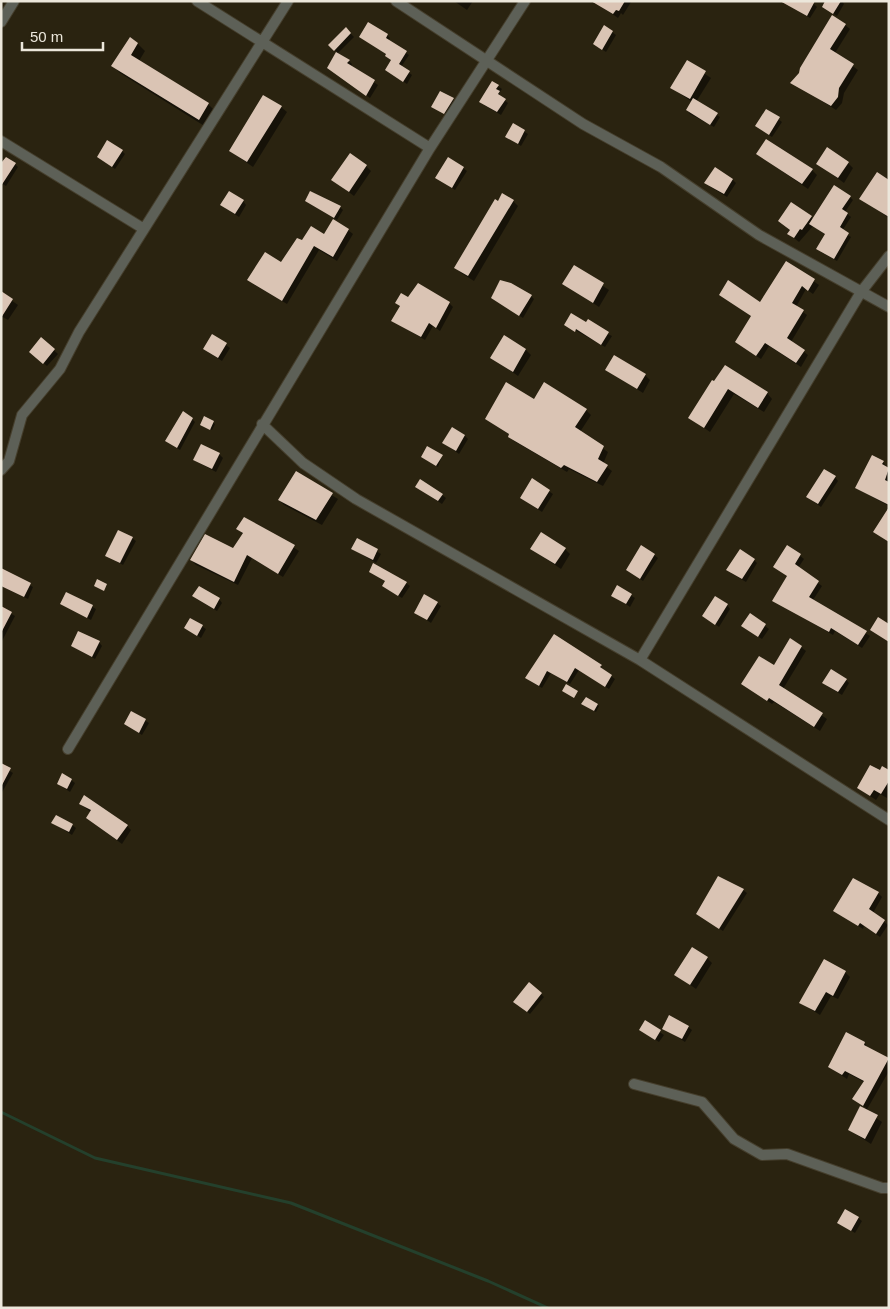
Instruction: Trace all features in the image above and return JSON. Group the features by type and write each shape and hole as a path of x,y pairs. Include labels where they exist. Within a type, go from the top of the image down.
{"street":[{"path":"1,22 14,1"},
{"path":"196,1 430,148"},
{"path":"1,470 9,461 22,415 60,369 79,332 288,1"},
{"path":"396,1 582,124 662,167 759,234 889,307"},
{"path":"68,749 262,424 430,148 525,1"},
{"path":"1,141 144,228"},
{"path":"640,660 861,292 889,256"},
{"path":"262,424 303,463 356,499 640,660 889,820"},
{"path":"634,1084 702,1102 734,1138 762,1155 787,1154 882,1188 889,1188"}],"building":[{"path":"591,1 625,1 619,11 616,10 613,14"},
{"path":"780,1 815,1 807,16"},
{"path":"825,1 841,1 833,14 822,7"},
{"path":"832,15 846,24 830,49 854,64 839,88 838,97 831,106 790,83 799,73 800,68"},
{"path":"368,22 388,34 386,38 407,51 399,64 410,71 403,82 385,70 391,60 385,56 386,54 359,37"},
{"path":"604,25 613,31 602,50 593,44"},
{"path":"346,27 351,33 334,51 328,45"},
{"path":"130,37 138,43 131,55 209,103 199,120 111,66"},
{"path":"336,52 350,60 347,63 375,80 366,96 327,68"},
{"path":"687,60 706,71 690,99 670,88"},
{"path":"492,81 499,85 496,89 500,91 498,94 506,99 497,112 479,102"},
{"path":"440,91 454,98 444,114 431,107"},
{"path":"263,95 282,106 247,162 229,151"},
{"path":"693,98 718,113 710,125 686,110"},
{"path":"766,109 780,117 769,135 755,126"},
{"path":"513,123 525,130 518,144 505,137"},
{"path":"766,139 813,169 802,184 756,154"},
{"path":"107,140 123,150 112,167 97,157"},
{"path":"827,147 849,162 838,178 816,164"},
{"path":"350,153 367,165 349,192 331,180"},
{"path":"6,157 16,163 1,186 1,163"},
{"path":"448,157 464,167 452,188 435,178"},
{"path":"715,167 733,179 724,194 704,183"},
{"path":"877,172 889,180 889,217 859,199"},
{"path":"834,185 851,196 842,209 848,213 840,227 849,233 834,259 816,249 825,234 809,224"},
{"path":"229,191 244,200 235,214 220,205"},
{"path":"310,191 341,206 334,218 305,201"},
{"path":"502,193 514,200 468,276 454,268 495,199 498,201"},
{"path":"791,202 812,216 794,238 787,234 790,230 778,221"},
{"path":"333,219 349,229 333,257 314,246 282,301 247,280 265,252 281,262 297,238 302,240 311,226 324,234"},
{"path":"786,261 815,279 808,291 802,286 792,303 804,310 787,338 805,350 796,363 765,343 756,356 735,342 751,316 719,295 728,280 760,302"},
{"path":"574,265 604,283 593,303 562,284"},
{"path":"500,280 511,283 532,295 519,316 491,298"},
{"path":"418,283 450,302 436,328 429,323 421,337 391,321 400,306 395,303 401,293 408,297"},
{"path":"1,291 13,299 1,318"},
{"path":"571,313 586,322 588,319 609,332 601,345 576,329 575,332 564,325"},
{"path":"212,334 227,343 218,358 203,349"},
{"path":"504,335 526,349 513,372 490,358"},
{"path":"41,337 55,349 43,364 29,352"},
{"path":"614,355 646,374 637,389 605,370"},
{"path":"725,365 768,392 758,408 728,389 704,428 688,418 712,380 714,381"},
{"path":"506,382 534,399 544,382 587,409 575,427 604,446 598,459 608,465 597,482 564,465 561,468 508,437 509,434 485,419"},
{"path":"183,411 193,418 177,448 165,441"},
{"path":"204,416 214,421 210,430 200,425"},
{"path":"452,427 465,435 456,451 442,443"},
{"path":"201,444 220,453 212,469 193,460"},
{"path":"427,446 443,455 436,466 421,457"},
{"path":"872,455 884,461 882,464 889,468 885,480 889,482 889,505 855,488"},
{"path":"824,469 836,476 818,504 806,497"},
{"path":"296,471 333,493 316,520 278,500"},
{"path":"532,478 550,490 538,509 520,498"},
{"path":"420,479 443,494 438,501 415,487"},
{"path":"889,507 889,542 873,532"},
{"path":"244,517 295,545 278,574 247,555 234,582 190,560 205,534 233,548 243,533 236,529"},
{"path":"118,530 133,537 120,563 105,556"},
{"path":"541,532 566,548 555,564 530,549"},
{"path":"357,538 378,549 373,560 351,549"},
{"path":"641,545 655,554 640,579 626,570"},
{"path":"787,545 801,554 795,564 819,581 809,597 867,631 858,645 831,628 829,632 772,601 787,576 773,567"},
{"path":"740,549 755,559 742,579 726,570"},
{"path":"373,563 407,582 398,596 382,586 385,581 369,572"},
{"path":"1,568 31,583 24,597 1,586"},
{"path":"97,579 107,584 104,591 94,586"},
{"path":"617,585 632,594 626,604 611,596"},
{"path":"199,586 220,598 214,609 192,596"},
{"path":"66,592 93,605 87,618 60,604"},
{"path":"424,594 438,602 427,620 414,613"},
{"path":"715,596 728,604 715,625 702,616"},
{"path":"1,606 12,612 1,633"},
{"path":"750,613 766,624 758,637 741,626"},
{"path":"878,617 889,624 889,642 870,630"},
{"path":"190,618 203,625 197,636 184,628"},
{"path":"78,631 100,641 92,657 71,646"},
{"path":"554,634 602,665 600,667 612,675 605,687 575,668 567,682 547,671 539,686 525,678"},
{"path":"790,638 802,646 779,685 823,713 814,727 769,698 767,701 741,684 759,656 774,665"},
{"path":"831,669 847,679 838,692 822,683"},
{"path":"566,684 578,691 574,698 562,691"},
{"path":"586,697 598,704 594,711 581,704"},
{"path":"131,711 146,719 139,733 124,724"},
{"path":"1,763 11,768 1,787"},
{"path":"870,765 880,770 882,766 889,770 889,781 881,794 874,790 870,796 857,788"},
{"path":"62,773 72,779 67,789 57,784"},
{"path":"84,795 128,825 117,840 86,818 91,810 79,804"},
{"path":"56,815 73,824 69,832 51,823"},
{"path":"718,876 744,889 719,929 696,914"},
{"path":"853,878 879,892 869,909 885,920 876,934 860,923 858,926 833,911"},
{"path":"692,947 708,957 690,985 674,975"},
{"path":"824,959 846,971 833,996 826,992 815,1011 799,1003"},
{"path":"529,982 542,993 527,1012 513,1002"},
{"path":"669,1015 689,1026 682,1039 662,1029"},
{"path":"645,1020 661,1030 655,1040 639,1030"},
{"path":"846,1032 865,1042 864,1045 889,1058 863,1106 852,1099 864,1081 845,1071 842,1075 828,1067"},
{"path":"860,1106 878,1115 865,1139 848,1130"},
{"path":"845,1209 859,1217 851,1231 837,1223"}],"waterway":[{"path":"1,1112 95,1158 291,1203 488,1281 548,1308"}]}
